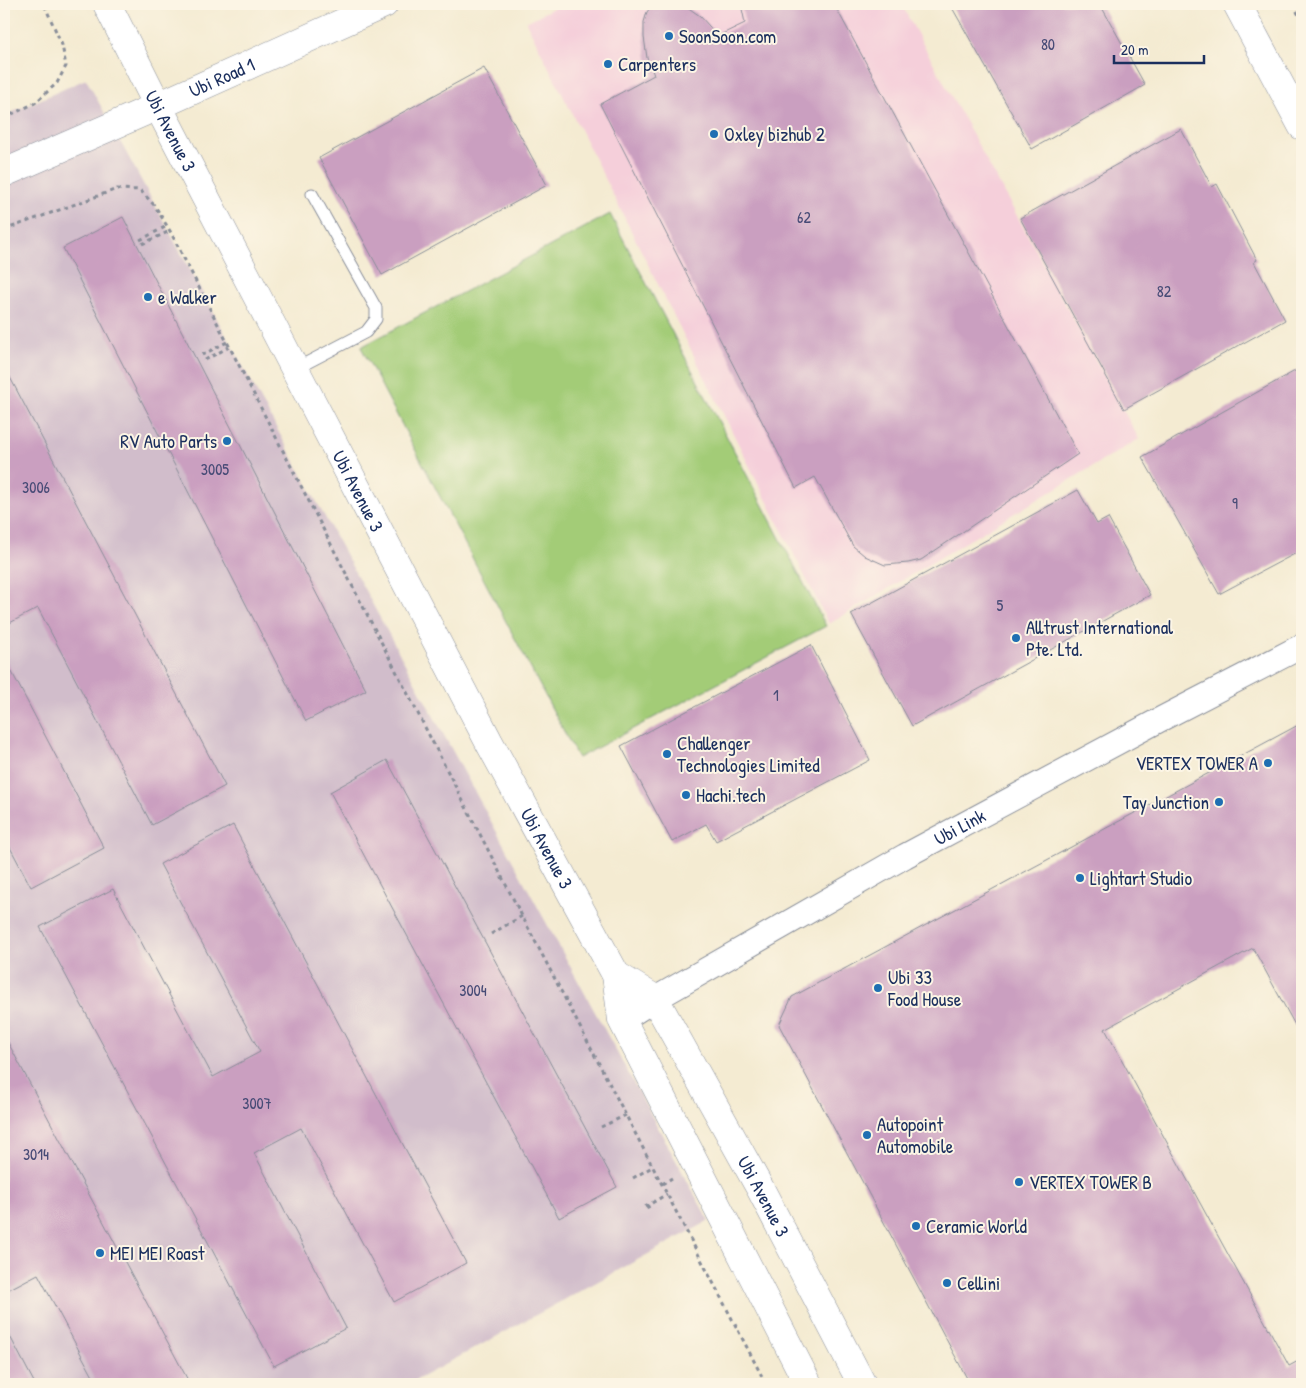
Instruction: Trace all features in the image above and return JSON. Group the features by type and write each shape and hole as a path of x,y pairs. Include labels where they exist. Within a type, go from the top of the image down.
{"street":[{"name":"Ubi Avenue 3","path":"107,4 158,106 489,742 616,975 622,1020 808,1384"},
{"name":"Ubi Road 1","path":"4,173 384,4"},
{"path":"1237,4 1302,126"},
{"name":"Ubi Link","path":"622,1020 655,998 905,856 1302,646"},
{"path":"616,975 655,998"},
{"name":"Ubi Avenue 3","path":"655,998 761,1190 862,1384"}],"lane":[{"path":"295,369 366,332 376,319 376,308 312,194"}],"path":[{"path":"4,118 36,103 57,83 66,66 62,45 44,4"},
{"path":"1293,4 1302,21"},
{"path":"4,230 117,188 140,190 155,206 170,231 522,916 766,1384"},
{"path":"167,226 141,242 170,231"},
{"path":"202,355 228,344"},
{"path":"205,360 228,344"},
{"path":"491,934 522,916"},
{"path":"601,1128 626,1115"},
{"path":"633,1178 652,1167"},
{"path":"645,1207 667,1195"}],"shaded area":[{"name":"Oxley bizhub 2","path":"561,4 901,4 1139,439 829,624 526,22"},
{"path":"86,79 709,1221 409,1384 4,1384 4,116"}],"green space":[{"path":"610,214 826,626 578,758 361,347"}],"building":[{"name":"Oxley bizhub 2","path":"653,4 683,4 700,16 718,36 745,23 742,9 744,4 772,4 779,10 791,4 834,4 1078,454 921,560 908,563 885,565 865,556 853,546 815,477 796,488 600,104 654,75 647,58 644,37 644,22 647,12"},
{"path":"950,4 1100,4 1145,85 1032,149"},
{"path":"484,68 547,185 382,275 319,158"},
{"path":"1181,129 1212,187 1217,184 1257,260 1254,262 1285,320 1124,409 1020,218"},
{"path":"123,217 366,690 306,721 63,248"},
{"path":"4,366 225,786 152,825 38,608 4,626"},
{"path":"1302,367 1302,550 1219,594 1142,457"},
{"path":"1078,490 1097,524 1108,518 1150,595 912,726 851,614"},
{"path":"811,645 870,760 716,841 706,824 672,842 621,746"},
{"path":"4,657 104,848 31,887 4,836"},
{"path":"1302,723 1302,1038 1253,948 1105,1029 1289,1366 1302,1359 1302,1384 970,1384 779,1025 792,997"},
{"path":"387,760 617,1187 559,1218 330,792"},
{"path":"233,825 466,1263 394,1302 301,1128 254,1153 346,1328 274,1366 40,927 113,889 213,1077 260,1052 160,864"},
{"path":"4,1035 190,1384 97,1384 38,1274 4,1292"},
{"path":"4,1325 35,1384 4,1384"}],"place":[{"name":"SoonSoon.com","path":"669,36"},
{"name":"Carpenters","path":"608,64"},
{"name":"Oxley bizhub 2","path":"714,134"},
{"name":"e Walker","path":"148,297"},
{"name":"RV Auto Parts","path":"227,441"},
{"name":"Alltrust International Pte. Ltd.","path":"1016,638"},
{"name":"Challenger Technologies Limited","path":"667,754"},
{"name":"VERTEX TOWER A","path":"1268,763"},
{"name":"Hachi.tech","path":"686,795"},
{"name":"Tay Junction","path":"1219,802"},
{"name":"Lightart Studio","path":"1080,878"},
{"name":"Ubi 33 Food House","path":"878,988"},
{"name":"Autopoint Automobile","path":"867,1135"},
{"name":"VERTEX TOWER B","path":"1019,1182"},
{"name":"Ceramic World","path":"916,1226"},
{"name":"MEI MEI Roast","path":"100,1253"},
{"name":"Cellini","path":"947,1283"}]}
